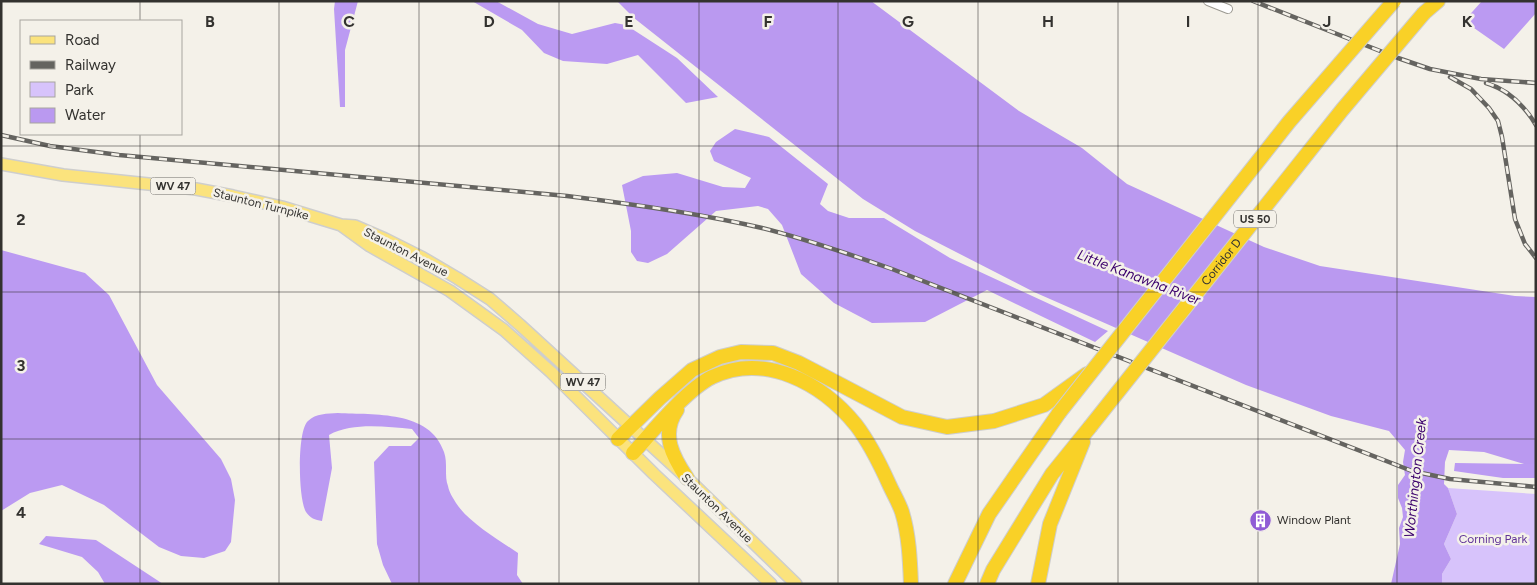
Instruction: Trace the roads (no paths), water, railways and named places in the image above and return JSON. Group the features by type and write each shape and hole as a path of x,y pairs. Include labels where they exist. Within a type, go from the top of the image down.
{"highway":[{"name":"US 50","path":"955,584 989,514 1059,413 1289,122 1394,1"},
{"name":"Corridor D","path":"988,584 993,570 1052,474 1336,117 1424,13 1438,1"},
{"path":"618,439 692,370 716,358 741,352 773,353 816,372 902,418 947,427 994,421 1044,405 1092,371"},
{"path":"632,453 687,395 712,377 740,368 756,367 770,369 799,378 832,399 856,426 881,466 902,512 910,559 911,584"},
{"path":"687,395 674,415 668,438 676,461 687,478"},
{"path":"1038,584 1050,524 1090,427"}],"main road":[{"name":"Staunton Turnpike","path":"1,164 63,175 196,188 282,208 341,225"},
{"name":"Staunton Avenue","path":"341,225 355,226 385,239 457,278 490,300 631,426 796,584"},
{"name":"Staunton Avenue","path":"341,225 370,246 450,290 504,330 551,372 632,453 771,584"}],"street":[{"path":"1208,1 1228,10"}],"water":[{"path":"617,1 871,1 1019,111 1082,148 1127,184 1264,247 1320,266 1515,296 1536,297 1536,464 1524,464 1484,452 1449,450 1445,462 1444,484 1448,488 1457,514 1444,544 1451,559 1442,574 1442,584 1391,584 1400,544 1399,528 1403,517 1398,498 1398,485 1405,475 1403,462 1405,450 1389,431 1331,416 1246,385 1034,292 915,231 863,199 634,18"}],"railway":[{"path":"1253,1 1430,69 1481,79 1536,83"},
{"path":"1450,77 1471,89 1489,108 1498,121 1515,219 1525,244 1536,258"},
{"path":"1486,83 1502,90 1515,99 1536,125"},
{"path":"1,135 50,146 119,155 567,196 665,209 762,228 844,252 892,269 1412,471 1450,479 1536,487"}],"place":[{"name":"Window Plant","path":"1261,520"}],"water label":[{"name":"Little Kanawha River","path":"1139,277"},
{"name":"Worthington Creek","path":"1415,478"}],"park label":[{"name":"Corning Park","path":"1493,539"}]}
